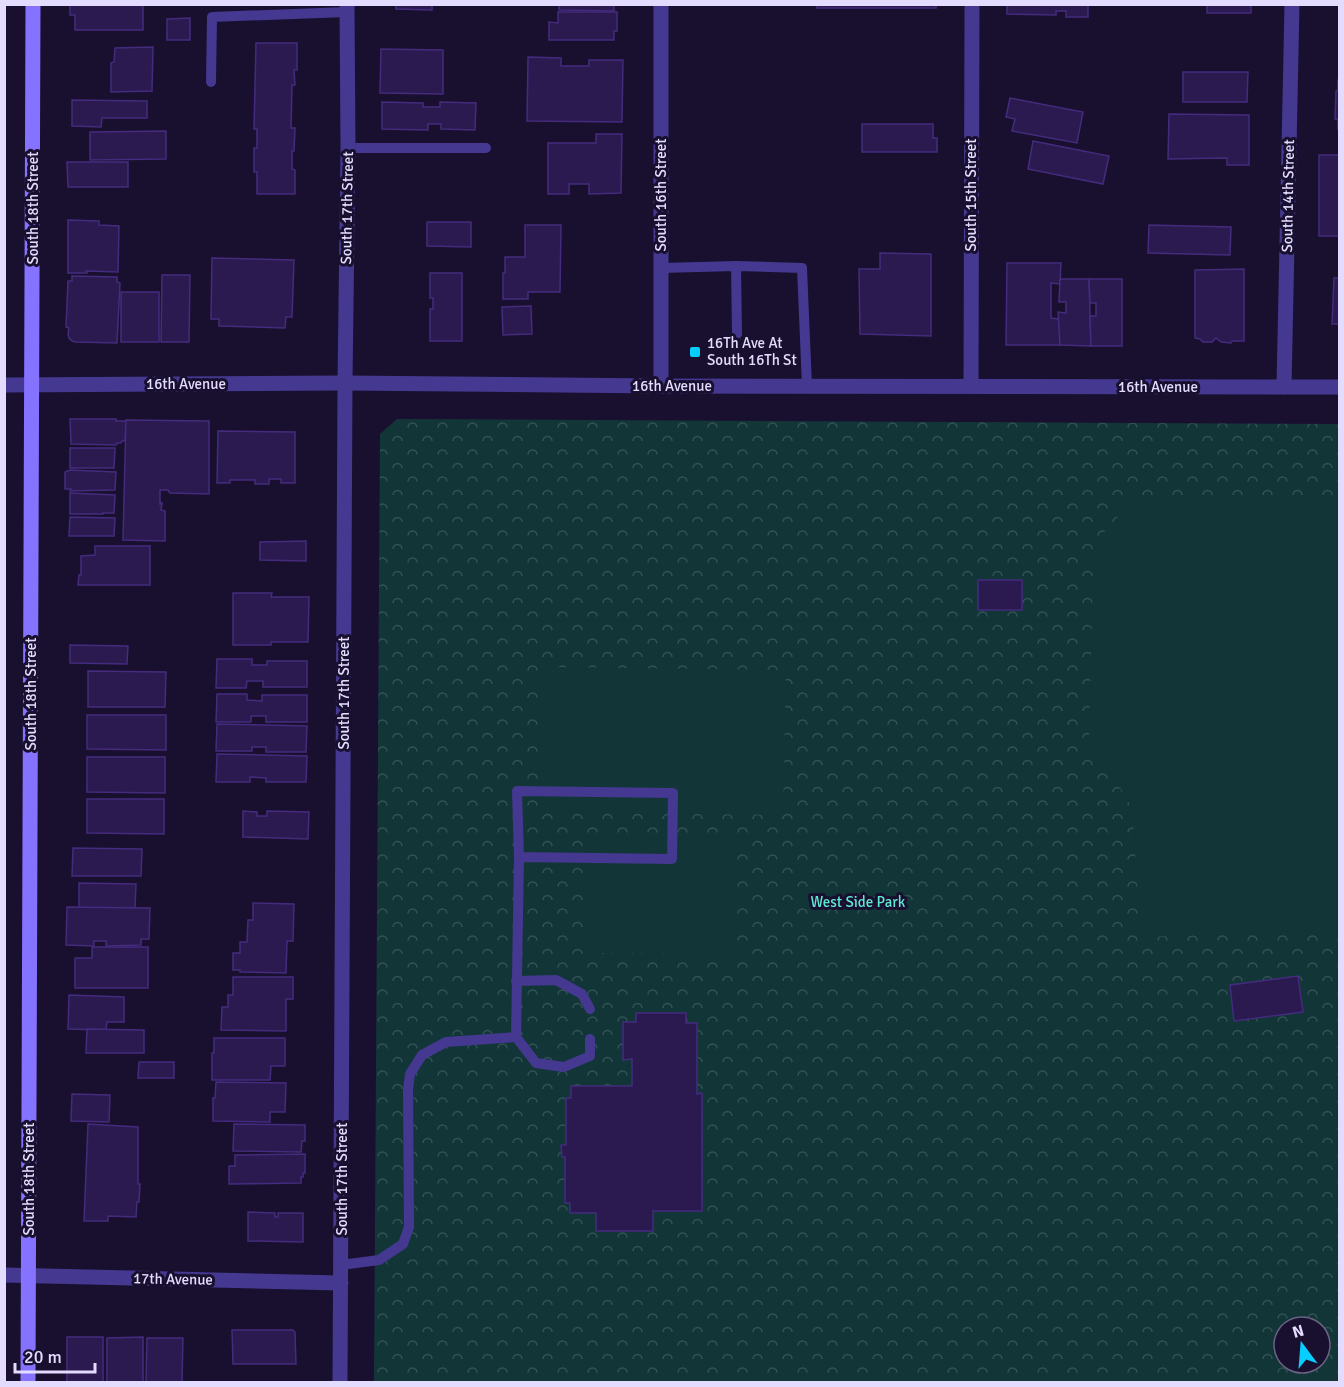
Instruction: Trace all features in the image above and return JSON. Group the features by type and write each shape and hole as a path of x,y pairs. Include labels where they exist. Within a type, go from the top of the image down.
{"street":[{"name":"South 18th Street","path":"28,1383 33,4"},
{"name":"South 16th Street","path":"661,4 661,386"},
{"name":"South 15th Street","path":"971,386 972,4"},
{"name":"South 14th Street","path":"1284,387 1292,4"},
{"name":"South 17th Street","path":"340,1383 347,8"},
{"name":"16th Avenue","path":"4,385 345,383 1340,387"},
{"name":"17th Avenue","path":"4,1275 341,1283"}],"lane":[{"path":"211,82 212,17 347,8"},
{"path":"348,148 486,148"},
{"path":"736,266 737,334"},
{"path":"661,268 736,266 802,268 807,386"},
{"path":"519,857 672,859 673,793 518,792 516,1037 536,1063 564,1067 590,1056 590,1039"},
{"path":"516,981 556,980 582,994 590,1010"},
{"path":"341,1265 379,1260 403,1244 409,1227 408,1089 411,1074 422,1055 446,1042 516,1037"}],"green space":[{"name":"West Side Park","path":"397,419 1339,424 1339,1382 374,1382 380,434"},
{"path":"1134,499 1339,500 1339,931 1141,937 1132,807 1089,738 1094,544"},
{"path":"541,667 786,670 783,815 539,812"},
{"path":"587,838 736,839 735,954 586,953"}],"building":[{"path":"70,4 143,4 143,30 75,30 75,15 70,15"},
{"path":"396,4 432,4 432,10 396,9"},
{"path":"559,4 614,4 614,11 559,10"},
{"path":"817,4 936,4 936,8 817,8"},
{"path":"1007,4 1088,4 1088,17 1066,17 1066,11 1056,11 1056,15 1007,14"},
{"path":"1207,4 1251,4 1251,13 1207,13"},
{"path":"558,12 617,12 617,31 614,31 614,40 549,40 549,22 558,23"},
{"path":"190,18 190,40 167,40 167,19"},
{"path":"256,43 297,43 297,70 294,70 295,85 292,85 291,128 295,128 292,169 295,170 295,194 257,194 257,172 254,172 254,148 257,148 257,129 254,129"},
{"path":"153,47 152,91 111,92 111,63 114,62 115,48"},
{"path":"381,49 443,50 443,94 380,93"},
{"path":"528,57 561,58 561,66 589,66 589,60 623,60 622,122 527,121"},
{"path":"1183,72 1248,72 1247,102 1183,102"},
{"path":"1338,80 1340,80 1340,129 1338,129 1338,119 1335,119"},
{"path":"1010,98 1083,112 1077,143 1012,131 1015,119 1006,117"},
{"path":"72,100 147,101 147,118 102,118 101,127 72,126"},
{"path":"382,102 423,103 423,107 440,107 440,102 476,103 475,130 441,129 441,124 428,124 428,130 382,129"},
{"path":"1169,114 1249,115 1249,165 1227,165 1227,158 1168,159"},
{"path":"862,124 933,124 933,138 937,138 937,152 862,152"},
{"path":"166,131 166,159 90,160 90,132"},
{"path":"596,134 622,134 621,193 589,194 589,184 569,184 569,194 548,194 548,143 596,143"},
{"path":"1033,141 1109,156 1103,184 1028,169"},
{"path":"1319,155 1340,155 1340,236 1319,236"},
{"path":"67,162 128,162 128,187 68,187"},
{"path":"68,220 99,221 99,225 119,226 118,272 68,273"},
{"path":"427,222 471,222 471,247 427,246"},
{"path":"525,225 561,225 560,292 528,292 528,299 503,299 505,257 525,257"},
{"path":"1149,225 1231,227 1230,255 1148,253"},
{"path":"880,253 931,254 931,336 860,334 859,269 880,269"},
{"path":"212,258 294,260 292,317 286,317 285,328 219,326 219,319 211,319"},
{"path":"1007,263 1061,263 1060,284 1051,283 1051,318 1059,319 1060,345 1006,345"},
{"path":"1244,269 1244,341 1221,342 1216,338 1212,342 1203,342 1195,338 1195,270"},
{"path":"430,273 462,273 462,341 430,341 430,309 433,309 433,298 430,298"},
{"path":"162,275 190,275 189,342 161,342"},
{"path":"72,276 117,277 117,282 120,283 117,343 76,342 69,338 69,328 66,327 68,281 72,281"},
{"path":"1334,278 1340,278 1340,324 1332,324"},
{"path":"1060,279 1089,279 1091,346 1060,345 1058,312 1066,313 1066,302 1059,302"},
{"path":"1089,279 1122,279 1122,346 1091,346 1090,316 1096,316 1096,303 1090,303"},
{"path":"121,292 159,292 159,342 121,342"},
{"path":"531,306 532,334 503,335 502,307"},
{"path":"70,419 126,421 125,441 116,445 71,444"},
{"path":"126,420 209,421 209,494 170,493 168,490 160,490 161,510 165,511 165,541 123,540"},
{"path":"218,431 295,432 295,483 281,483 281,479 269,479 269,484 255,484 255,480 230,480 230,483 217,483"},
{"path":"70,448 115,448 114,468 70,468"},
{"path":"70,470 116,472 115,490 70,491 71,489 65,489 65,472"},
{"path":"70,493 115,495 114,513 70,514"},
{"path":"70,517 115,518 114,536 69,536"},
{"path":"306,541 306,561 260,560 260,542"},
{"path":"95,546 150,546 150,585 78,585 79,575 81,575 81,556 95,555"},
{"path":"978,580 1022,580 1022,610 978,610"},
{"path":"233,593 272,593 271,597 309,597 308,642 233,645"},
{"path":"70,645 128,646 127,664 70,663"},
{"path":"217,659 252,659 252,665 267,665 267,661 307,661 307,687 263,687 263,681 247,681 246,688 216,688"},
{"path":"88,671 166,672 165,707 88,707"},
{"path":"217,694 247,694 247,700 262,701 262,695 307,695 307,722 266,722 266,716 251,716 251,722 216,722"},
{"path":"87,715 166,715 166,750 87,749"},
{"path":"217,724 307,726 306,752 266,752 266,747 252,747 252,751 216,751"},
{"path":"217,754 307,756 306,782 266,782 266,778 250,777 250,782 216,782"},
{"path":"87,757 165,757 165,793 87,792"},
{"path":"87,799 164,799 164,834 87,833"},
{"path":"243,811 257,812 257,816 267,816 267,811 309,812 308,839 243,837"},
{"path":"73,848 142,849 141,876 72,876"},
{"path":"79,883 136,884 135,908 79,908"},
{"path":"253,903 294,904 293,941 287,941 286,973 233,970 233,953 240,953 240,942 247,942 248,920 253,920"},
{"path":"67,907 150,908 149,939 141,939 141,945 106,946 106,941 94,941 94,946 66,945"},
{"path":"92,947 148,947 148,988 75,988 75,958 92,958"},
{"path":"1298,976 1303,1012 1234,1021 1230,985"},
{"path":"233,977 293,977 293,999 286,999 286,1031 221,1030 222,1007 228,1007 228,995 233,995"},
{"path":"69,995 124,997 124,1022 107,1022 106,1030 68,1029"},
{"path":"636,1013 686,1013 686,1023 697,1023 697,1094 702,1093 702,1211 653,1211 653,1231 596,1231 596,1213 570,1213 570,1203 565,1203 565,1157 562,1157 561,1145 566,1145 566,1098 571,1098 571,1086 632,1086 632,1059 623,1060 623,1022 636,1022"},
{"path":"87,1029 144,1030 144,1053 86,1053"},
{"path":"214,1038 285,1038 285,1066 271,1066 270,1080 212,1080"},
{"path":"139,1062 174,1062 174,1078 138,1078"},
{"path":"216,1082 286,1083 285,1112 270,1112 270,1122 213,1121"},
{"path":"72,1094 110,1095 109,1122 71,1121"},
{"path":"88,1124 138,1127 138,1184 140,1184 136,1217 108,1216 108,1221 84,1221"},
{"path":"234,1124 305,1125 305,1141 302,1141 301,1152 233,1151"},
{"path":"305,1154 305,1173 301,1177 301,1183 229,1184 229,1166 235,1166 235,1155"},
{"path":"248,1212 275,1213 275,1217 278,1217 278,1213 303,1213 303,1242 248,1241"},
{"path":"232,1330 293,1330 295,1332 296,1364 233,1364"},
{"path":"67,1337 103,1337 103,1382 67,1382"},
{"path":"143,1337 143,1382 107,1382 107,1338"},
{"path":"147,1338 183,1338 182,1382 146,1382"}],"place":[{"name":"16Th Ave At South 16Th St","path":"695,352"}]}
